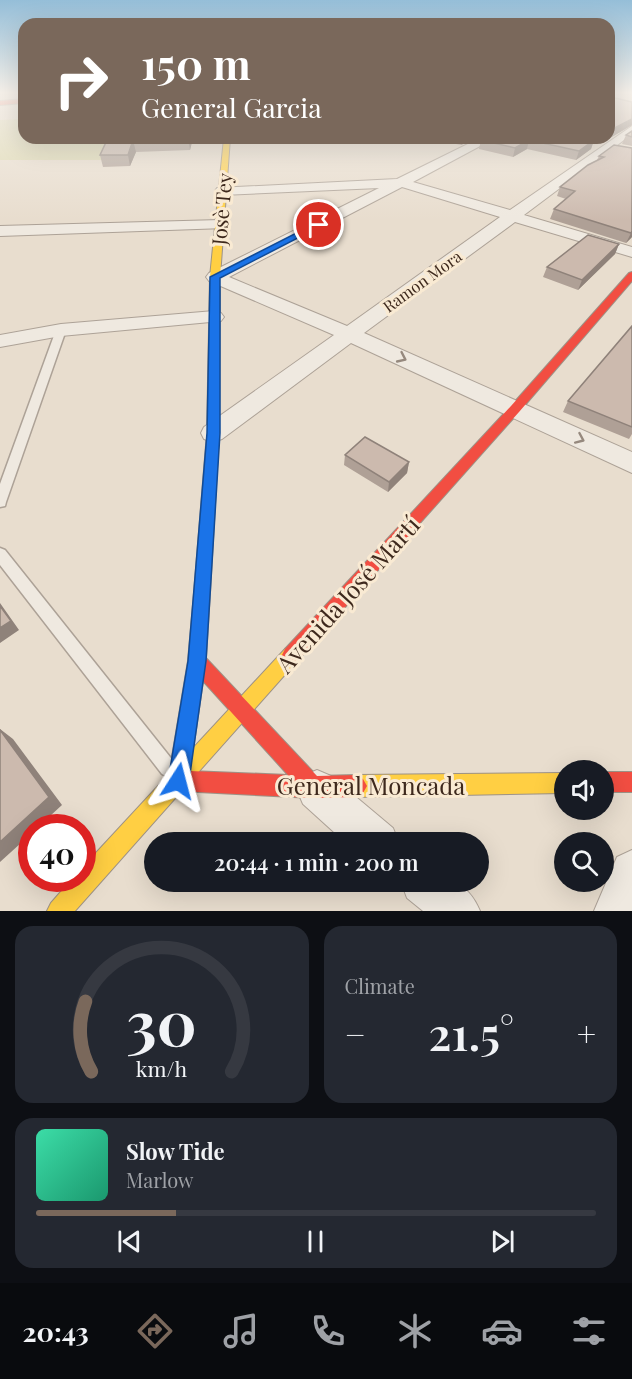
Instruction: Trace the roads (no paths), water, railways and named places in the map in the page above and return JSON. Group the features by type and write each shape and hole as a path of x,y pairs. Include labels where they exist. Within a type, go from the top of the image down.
{"street":[{"name":"Ramon Mora","path":"213,433 512,216 615,149 627,135"},
{"name":"Josè Tey","path":"178,781 197,661 213,433 215,277 226,144"},
{"path":"215,277 477,144"},
{"path":"594,144 615,149"},
{"path":"222,191 402,183 632,252"},
{"path":"0,231 219,225"},
{"name":"Avenida José Martí","path":"59,911 514,410 632,275"},
{"path":"215,277 349,334 632,463"},
{"path":"0,341 60,330 214,317"},
{"path":"197,661 243,708 313,787 365,832"},
{"name":"General Moncada","path":"178,781 313,787 554,783"},
{"path":"614,782 632,782"},
{"path":"617,911 632,872"},
{"path":"435,892 457,911"}],"lane":[{"path":"0,502 60,330"},
{"path":"0,554 178,781"}]}
